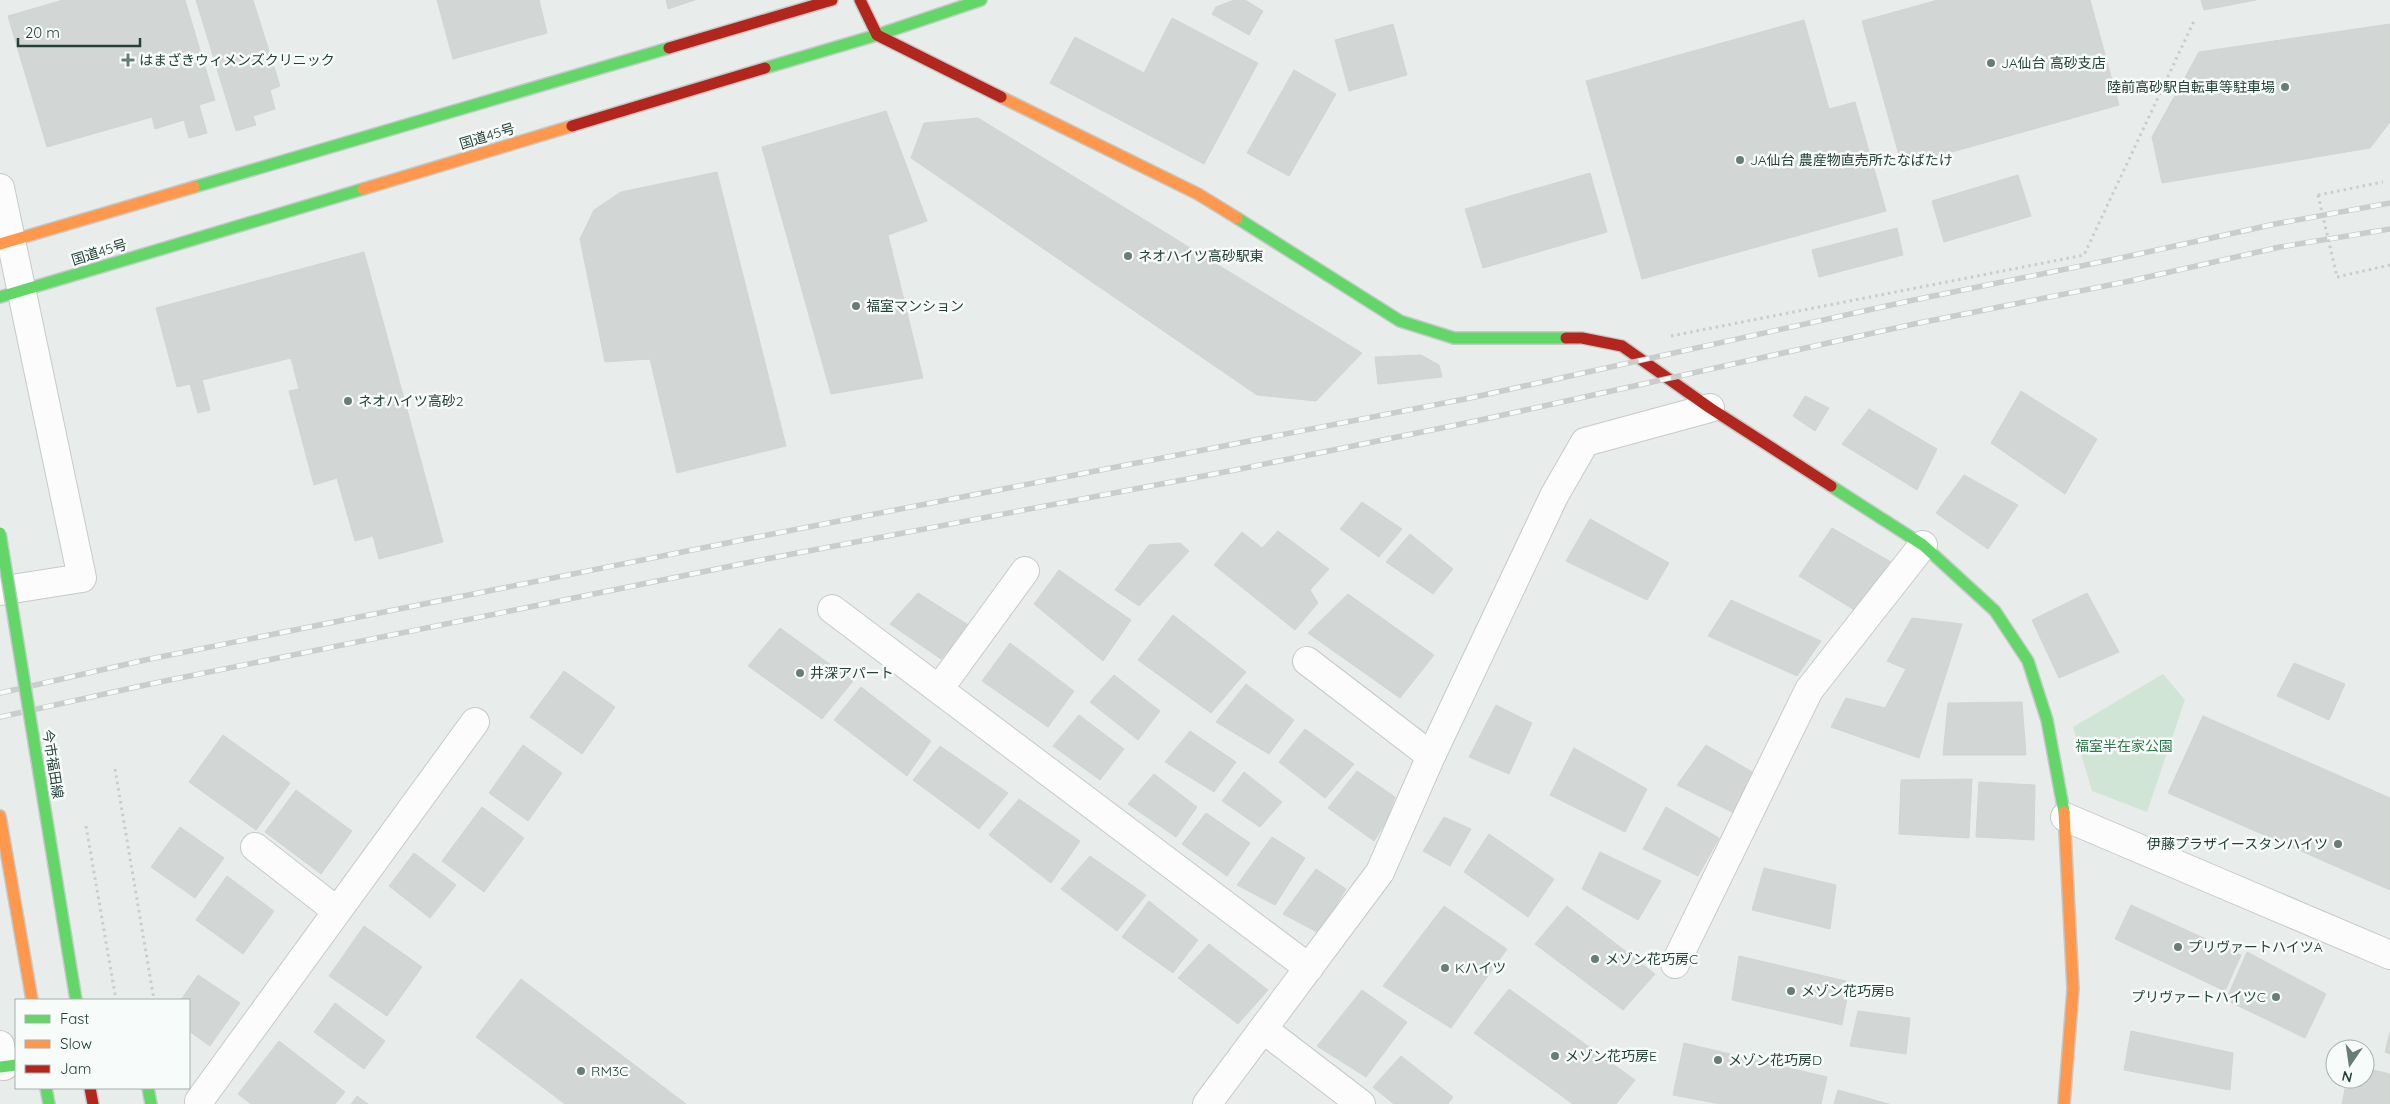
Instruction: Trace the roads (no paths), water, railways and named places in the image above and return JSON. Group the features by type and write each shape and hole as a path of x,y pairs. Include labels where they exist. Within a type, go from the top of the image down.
{"main road":[{"path":"5,242 832,0"},
{"path":"860,0 877,34 1198,194 1400,321 1454,338 1582,338 1622,346 1710,408 1923,545 1995,611 2028,661 2047,720 2065,816 2073,990 2064,1104"},
{"name":"国道45号","path":"11,294 877,34 981,0"},
{"name":"今市福田線","path":"0,533 76,999"},
{"path":"0,816 32,999"},
{"path":"46,1089 49,1104"},
{"path":"90,1089 93,1104"},
{"path":"148,1089 151,1104"}],"street":[{"path":"0,188 11,294 82,578 0,591"},
{"path":"1207,1104 1380,872 1431,756 1554,496 1585,442 1710,408"},
{"path":"1675,964 1809,690 1923,545"},
{"path":"939,690 1025,571"},
{"path":"832,609 1309,968"},
{"path":"1307,661 1431,756"},
{"path":"195,1098 337,911 475,722"},
{"path":"2065,816 2390,955"},
{"path":"255,847 337,911"},
{"path":"1263,1029 1362,1104"}],"railway":[{"path":"0,693 145,660 762,536 1470,398 1909,301 2275,224 2390,203"},
{"path":"0,717 150,684 766,559 1235,470 1476,421 1914,324 2130,281 2280,247 2390,229"}],"place":[{"name":"はまざきウィメンズクリニック","path":"128,60"},
{"name":"JA仙台 高砂支店","path":"1991,63"},
{"name":"陸前高砂駅自転車等駐車場","path":"2285,87"},
{"name":"JA仙台 農産物直売所たなばたけ","path":"1740,160"},
{"name":"ネオハイツ高砂駅東","path":"1128,256"},
{"name":"福室マンション","path":"856,306"},
{"name":"ネオハイツ高砂2","path":"348,401"},
{"name":"井深アパート","path":"800,673"},
{"name":"伊藤プラザイースタンハイツ","path":"2338,844"},
{"name":"プリヴァートハイツA","path":"2178,947"},
{"name":"メゾン花巧房C","path":"1595,959"},
{"name":"Kハイツ","path":"1445,968"},
{"name":"メゾン花巧房B","path":"1791,991"},
{"name":"プリヴァートハイツC","path":"2276,997"},
{"name":"メゾン花巧房E","path":"1555,1056"},
{"name":"メゾン花巧房D","path":"1718,1060"},
{"name":"RM3C","path":"581,1071"}],"park label":[{"name":"福室半在家公園","path":"2124,746"}]}
